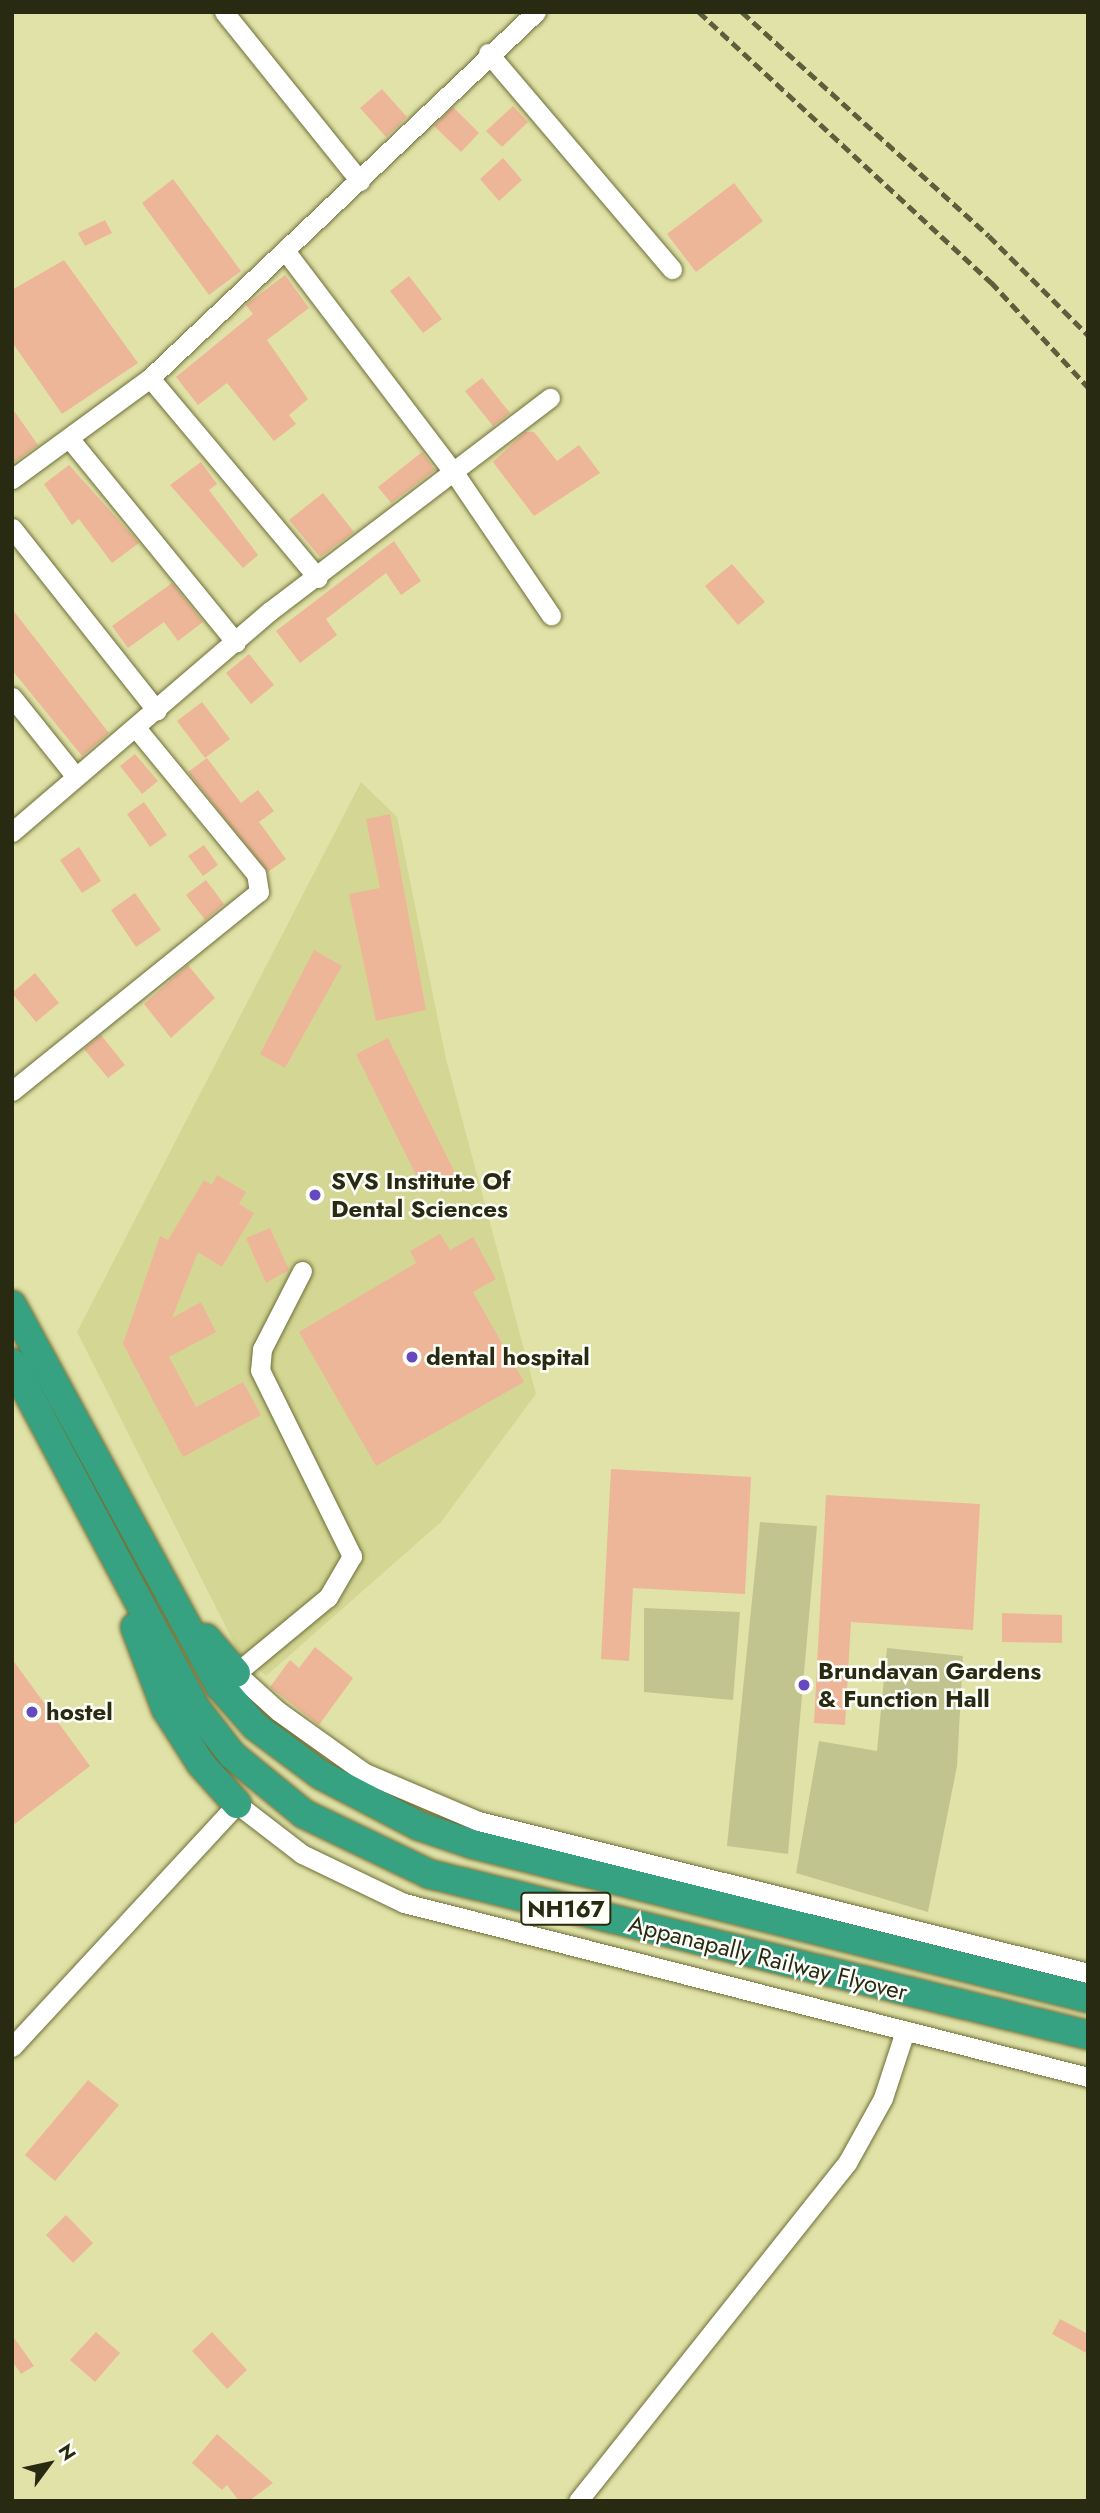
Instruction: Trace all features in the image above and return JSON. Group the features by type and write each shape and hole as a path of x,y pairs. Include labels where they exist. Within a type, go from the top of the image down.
{"highway":[{"name":"NH167","path":"12,1305 28,1373 123,1578"},
{"name":"NH167","path":"28,1373 149,1564"},
{"path":"149,1564 236,1673"},
{"name":"Appanapally Railway Flyover","path":"149,1564 220,1686 256,1726 321,1775 440,1833 1088,1998"},
{"path":"123,1578 166,1709 201,1765 237,1804"},
{"name":"Appanapally Railway Flyover","path":"123,1578 194,1706 232,1755 304,1814 429,1874 1088,2035"}],"street":[{"path":"224,12 360,181"},
{"path":"12,479 150,378 287,253 488,53 536,12"},
{"path":"488,53 672,269"},
{"path":"287,253 455,474 551,615"},
{"path":"150,378 318,578"},
{"path":"12,832 236,643 550,398"},
{"path":"69,438 236,643"},
{"path":"12,528 157,711"},
{"path":"12,697 76,777"},
{"path":"12,1091 259,892 256,874 137,729"},
{"path":"302,1271 262,1349 260,1370 352,1556 328,1597 236,1673 365,1773 478,1821 1088,1973"},
{"path":"12,2047 237,1804 302,1854 404,1903 1088,2077"},
{"path":"578,2501 847,2163 883,2098 905,2031"}],"shaded area":[{"name":"SVS Institute Of Dental Sciences","path":"361,782 397,817 446,1059 536,1394 441,1522 266,1676 239,1653 77,1332"},
{"path":"760,1522 817,1526 788,1854 727,1846"},
{"path":"644,1608 740,1612 733,1700 644,1692"},
{"path":"887,1648 963,1656 957,1766 928,1912 796,1873 819,1741 877,1751"}],"building":[{"path":"382,89 407,117 386,137 360,108"},
{"path":"513,106 528,122 502,147 486,131"},
{"path":"453,107 479,133 461,152 434,126"},
{"path":"503,158 522,180 499,201 480,179"},
{"path":"173,179 241,271 209,295 142,203"},
{"path":"734,183 763,221 696,272 667,234"},
{"path":"105,220 112,233 85,246 78,233"},
{"path":"64,260 138,363 62,414 12,342 12,290"},
{"path":"285,275 309,308 267,340 308,399 289,415 296,424 274,441 227,383 198,405 176,377 253,314 246,305"},
{"path":"409,276 442,319 423,333 390,291"},
{"path":"482,378 510,413 493,426 465,391"},
{"path":"12,408 38,445 12,464"},
{"path":"525,432 534,432 557,461 579,445 600,473 534,516 493,462"},
{"path":"422,452 435,470 391,503 378,487"},
{"path":"201,462 217,484 209,490 258,555 243,568 170,485"},
{"path":"69,465 139,543 112,563 79,519 72,525 44,484"},
{"path":"323,493 354,532 320,557 289,520"},
{"path":"394,541 421,581 401,595 386,573 326,619 337,635 300,663 276,631"},
{"path":"732,564 765,602 738,625 705,586"},
{"path":"172,583 203,622 178,641 164,622 128,648 112,626"},
{"path":"12,609 109,733 82,756 12,670"},
{"path":"249,654 274,685 251,704 226,673"},
{"path":"202,702 230,739 205,758 177,721"},
{"path":"135,754 158,781 142,794 120,766"},
{"path":"207,758 241,803 258,790 274,811 259,822 286,859 268,872 188,772"},
{"path":"144,802 167,835 150,847 127,814"},
{"path":"390,814 426,1010 376,1021 349,894 380,888 366,819"},
{"path":"204,845 218,865 203,876 188,856"},
{"path":"79,847 101,881 82,893 60,860"},
{"path":"206,880 224,904 205,920 186,895"},
{"path":"135,893 161,930 136,947 111,910"},
{"path":"314,950 342,966 285,1068 260,1054"},
{"path":"188,965 215,998 171,1038 144,1004"},
{"path":"35,973 59,1003 36,1022 12,993"},
{"path":"101,1035 125,1065 108,1078 84,1049"},
{"path":"388,1038 457,1177 425,1193 356,1054"},
{"path":"217,1175 246,1192 239,1204 254,1213 222,1267 198,1252 172,1318 201,1302 216,1332 169,1357 196,1407 243,1382 261,1415 183,1457 123,1344 160,1236 168,1240 204,1180 212,1185"},
{"path":"270,1228 289,1270 266,1283 246,1238"},
{"name":"dental hospital","path":"440,1234 450,1250 473,1237 496,1279 473,1292 524,1382 376,1466 299,1332 416,1263 410,1251"},
{"path":"611,1469 751,1477 745,1594 633,1588 629,1661 601,1659"},
{"path":"826,1495 980,1504 973,1630 851,1622 845,1725 814,1723"},
{"path":"1002,1613 1062,1615 1062,1643 1002,1642"},
{"path":"315,1647 353,1678 319,1725 270,1687 290,1660 299,1668"},
{"name":"hostel","path":"12,1659 90,1766 12,1826"},
{"path":"88,2080 119,2105 55,2181 25,2155"},
{"path":"66,2215 93,2243 73,2263 46,2235"},
{"path":"1060,2319 1088,2334 1088,2354 1052,2334"},
{"path":"96,2332 120,2353 95,2382 70,2360"},
{"path":"212,2332 247,2370 227,2389 192,2351"},
{"path":"12,2335 34,2366 21,2374 12,2361"},
{"path":"217,2434 273,2483 249,2501 239,2501 227,2485 222,2490 192,2463"}],"railway":[{"path":"699,12 991,282 1088,387"},
{"path":"742,12 989,236 1088,335"}],"place":[{"name":"SVS Institute Of Dental Sciences","path":"315,1195"},
{"name":"dental hospital","path":"412,1357"},
{"name":"Brundavan Gardens & Function Hall","path":"804,1685"},
{"name":"hostel","path":"32,1712"}]}
